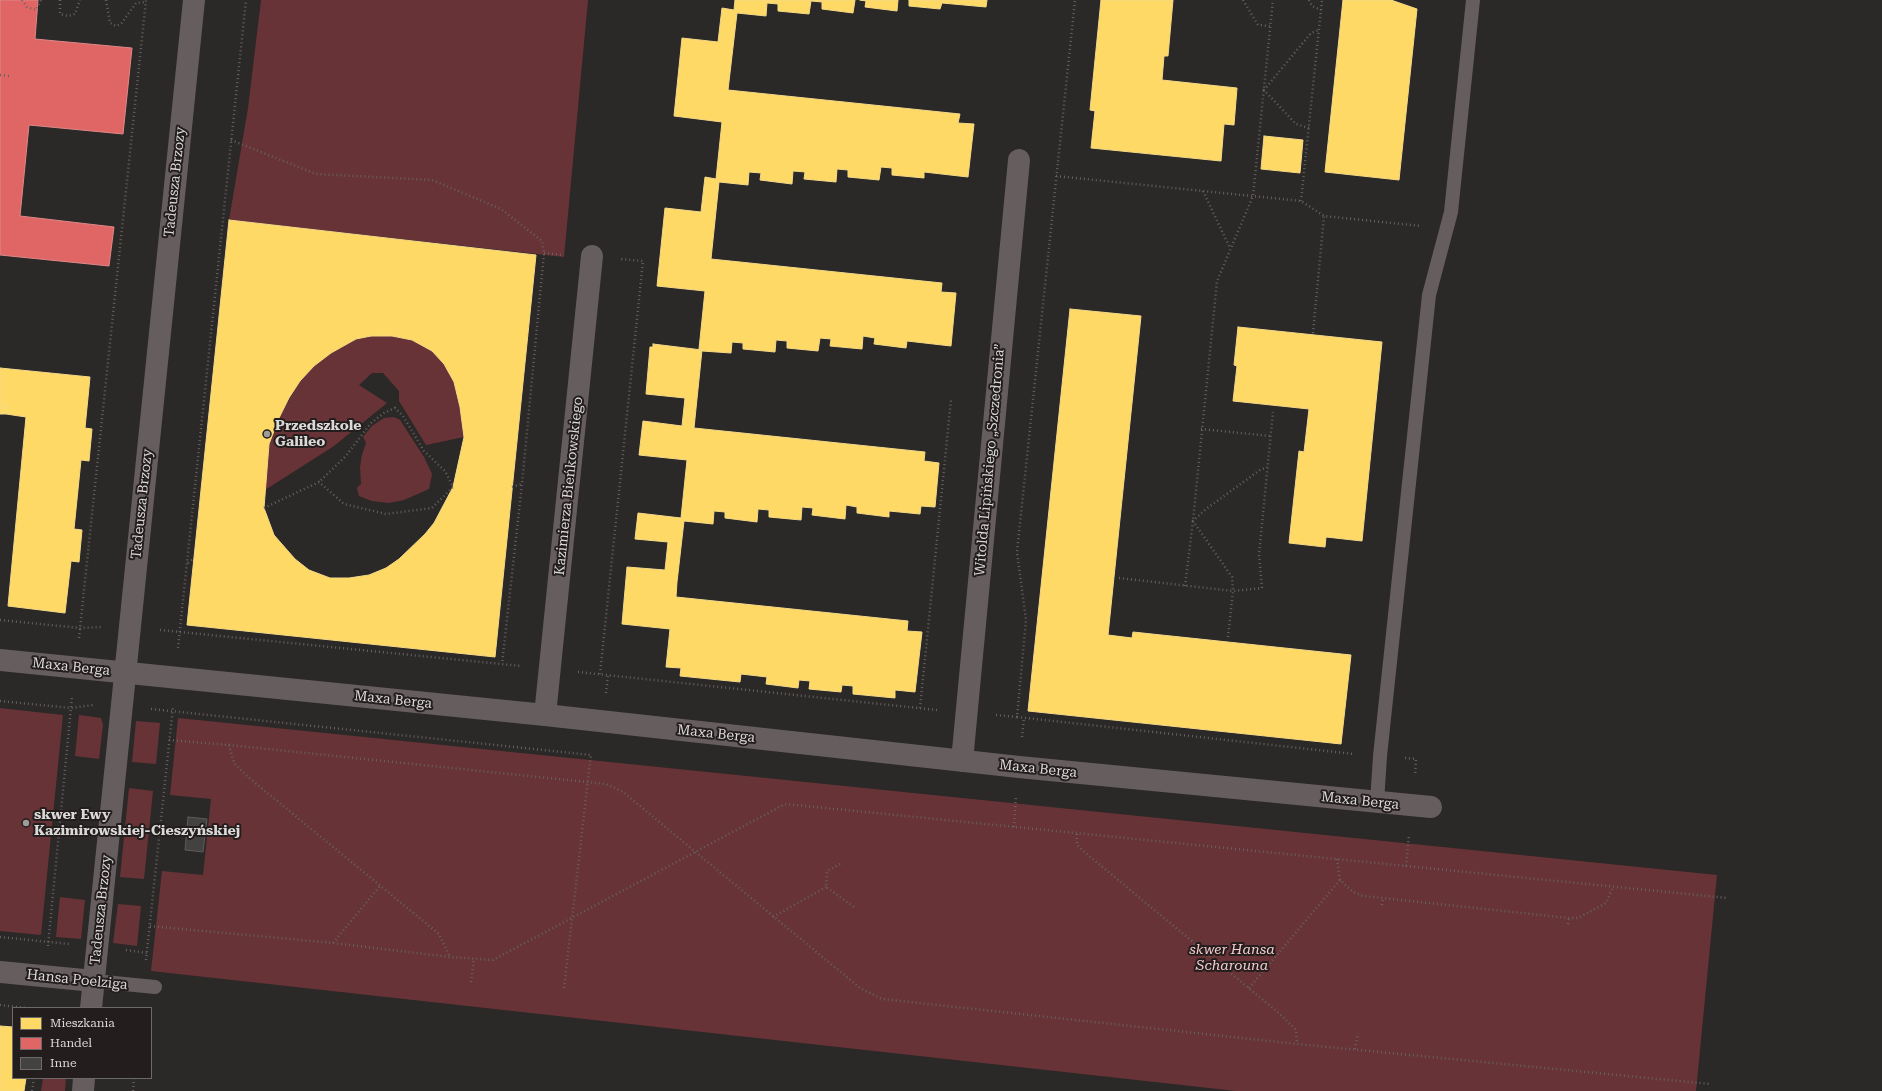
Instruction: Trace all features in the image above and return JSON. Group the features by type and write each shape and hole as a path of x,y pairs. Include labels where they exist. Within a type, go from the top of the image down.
{"street":[{"name":"Tadeusza Brzozy","path":"91,1007 124,673 194,0"},
{"name":"Witolda Lipińskiego „Szczedronia”","path":"962,760 1019,160"},
{"name":"Kazimierza Bieńkowskiego","path":"545,715 592,256"},
{"name":"Maxa Berga","path":"0,660 545,715 962,760 1422,807"},
{"name":"Hansa Poelziga","path":"0,972 94,981"},
{"path":"83,1091 84,1079"}],"lane":[{"path":"1377,802 1380,756 1429,295 1451,212 1473,0"},
{"name":"Hansa Poelziga","path":"94,981 149,987"}],"path":[{"path":"22,0 27,7 36,10 41,0"},
{"path":"60,0 60,14 68,16 75,14 80,0"},
{"path":"44,976 75,668 146,1 136,3 121,24 116,26 110,23 106,0"},
{"path":"149,987 150,926 246,0"},
{"path":"1017,717 1026,620 1017,552 1075,0"},
{"path":"1243,0 1258,25 1270,26"},
{"path":"1185,586 1217,281 1253,196 1273,0"},
{"path":"1309,0 1312,6 1321,10"},
{"path":"1301,201 1322,0"},
{"path":"1264,90 1311,33 1319,30"},
{"path":"0,75 9,76"},
{"path":"1264,90 1296,124 1309,128"},
{"path":"231,140 316,174 432,180 501,209 542,241 544,253 522,484 502,664"},
{"path":"1056,176 1301,201 1324,216 1434,228 1446,233"},
{"path":"1202,190 1230,248"},
{"path":"1313,332 1324,216"},
{"path":"600,674 643,261"},
{"path":"920,708 952,400"},
{"path":"264,508 320,482 345,457 371,423 384,413 395,408 403,416 424,451 445,471 453,487 432,508 386,514 344,504 320,482"},
{"path":"1119,578 1233,592 1262,588 1259,555 1273,412"},
{"path":"1201,429 1270,436"},
{"path":"1193,521 1206,509 1248,478 1267,467"},
{"path":"512,487 522,484"},
{"path":"1193,521 1232,577 1233,592 1228,637"},
{"path":"187,564 194,558"},
{"path":"0,620 80,628 129,628 180,632 1416,759 1422,807"},
{"path":"0,701 71,708 96,704 121,706 591,755 564,988"},
{"path":"169,740 606,784 623,792 860,988 882,999 1297,1044 1710,1084"},
{"path":"229,745 234,763 248,777 438,934 450,957"},
{"path":"150,926 333,943 450,957 493,960 785,804 1727,898"},
{"path":"1077,834 1077,845 1088,856 1280,1014 1296,1030 1297,1044"},
{"path":"1337,859 1340,880 1353,892 1358,894 1382,898 1569,918 1578,918 1606,903 1613,887"},
{"path":"826,887 827,871 840,864"},
{"path":"1249,988 1340,880"},
{"path":"333,943 380,886"},
{"path":"773,917 826,887"},
{"path":"826,887 854,907"},
{"path":"1382,898 1382,905"},
{"path":"1568,924 1569,918"},
{"path":"0,937 48,942"},
{"path":"471,982 474,958"},
{"path":"0,1005 17,1007"},
{"path":"1355,1049 1358,1033"},
{"path":"32,1091 34,1079"},
{"path":"133,1091 134,1079"}],"green space":[{"path":"261,0 588,0 564,257 229,220 248,108"},
{"path":"371,336 392,336 412,340 432,351 444,364 454,382 460,407 464,437 426,445 399,401 399,391 383,373 372,373 359,385 387,403 334,446 265,490 269,444 279,418 300,381 314,366 331,353 356,339"},
{"path":"394,417 400,420 424,457 432,474 429,489 404,500 389,503 372,501 359,496 357,488 361,484 360,467 366,443 363,437 372,426 384,418"},
{"name":"skwer Ewy Kazimirowskiej-Cieszyńskiej","path":"0,708 63,715 41,935 0,931"},
{"path":"79,715 101,718 103,725 99,759 75,756"},
{"name":"skwer Hansa Scharouna","path":"178,718 1717,875 1696,1091 1236,1091 151,971 162,871 203,875 211,799 170,795"},
{"path":"136,721 160,723 156,764 132,762"},
{"path":"129,788 153,791 144,879 120,877"},
{"path":"60,897 85,900 81,939 56,937"},
{"path":"118,904 141,906 137,946 113,943"},
{"path":"43,1079 66,1079 65,1091 41,1091"}],"building: Mieszkania":[{"path":"735,0 855,0 853,13 822,9 822,2 811,1 809,14 778,11 778,4 767,3 766,16 737,13 728,90 960,114 958,123 974,124 968,177 924,172 924,178 892,175 892,168 881,167 879,180 848,177 848,170 837,169 836,182 804,179 805,172 793,171 792,184 760,180 761,173 749,172 748,185 719,182 711,259 942,283 941,292 956,293 951,346 907,341 906,348 874,344 875,338 863,336 862,349 830,346 831,339 820,338 818,351 787,348 787,341 776,340 775,352 743,349 743,343 732,342 731,353 702,351 699,349 705,291 657,286 665,208 701,212 705,177 716,179 722,122 674,116 682,38 718,42 722,8 734,10"},
{"path":"860,0 898,0 897,11 865,7 866,1"},
{"path":"909,0 987,0 986,7 942,3 940,9 909,6"},
{"path":"1101,0 1173,0 1168,56 1164,56 1162,80 1237,88 1234,125 1224,124 1221,161 1091,148 1095,111 1090,110"},
{"path":"1343,0 1391,0 1417,9 1399,180 1325,172"},
{"path":"1264,136 1303,140 1300,173 1261,169"},
{"path":"229,220 536,255 495,657 187,625","holes":["371,336 392,336 412,340 432,351 444,364 454,382 460,407 464,437 453,487 434,523 425,534 399,559 386,568 369,575 349,578 330,578 309,570 295,559 274,535 264,508 269,444 289,398 300,381 314,366 331,353 356,339"]},
{"path":"1070,309 1141,316 1108,635 1132,638 1133,632 1351,655 1341,744 1028,711"},
{"path":"1238,327 1382,342 1362,541 1326,537 1325,547 1289,543 1299,451 1304,452 1309,409 1233,401 1237,366 1234,365"},
{"path":"653,344 702,350 694,428 925,452 924,461 939,463 935,507 921,506 920,514 889,511 889,517 857,513 857,507 846,505 845,519 812,515 813,508 802,507 801,520 769,517 769,510 758,509 757,522 725,518 725,512 714,511 713,524 684,521 677,582 676,597 908,621 907,631 922,632 915,692 895,690 895,698 853,694 853,686 842,685 841,692 809,689 810,681 799,680 798,688 766,684 767,677 741,674 740,682 680,676 681,668 666,667 670,629 622,624 627,567 665,570 668,542 635,539 638,513 681,518 687,460 639,455 643,421 682,426 685,398 646,394 650,347 653,347"},
{"path":"0,368 90,377 85,428 92,429 89,461 81,460 74,529 82,530 79,562 71,561 65,613 8,606 26,417 6,414 7,406 0,405"},
{"path":"0,405 7,406 6,414 0,414"},
{"path":"0,1026 12,1027 12,1079 26,1079 24,1091 0,1091"}],"building: Handel":[{"path":"0,0 38,0 35,39 132,48 123,134 29,125 20,216 114,227 109,266 0,255"}],"building: Inne":[{"path":"188,817 207,819 203,852 185,850"}],"place":[{"name":"Przedszkole Galileo","path":"267,434"},
{"name":"skwer Ewy Kazimirowskiej-Cieszyńskiej","path":"26,823"}]}
